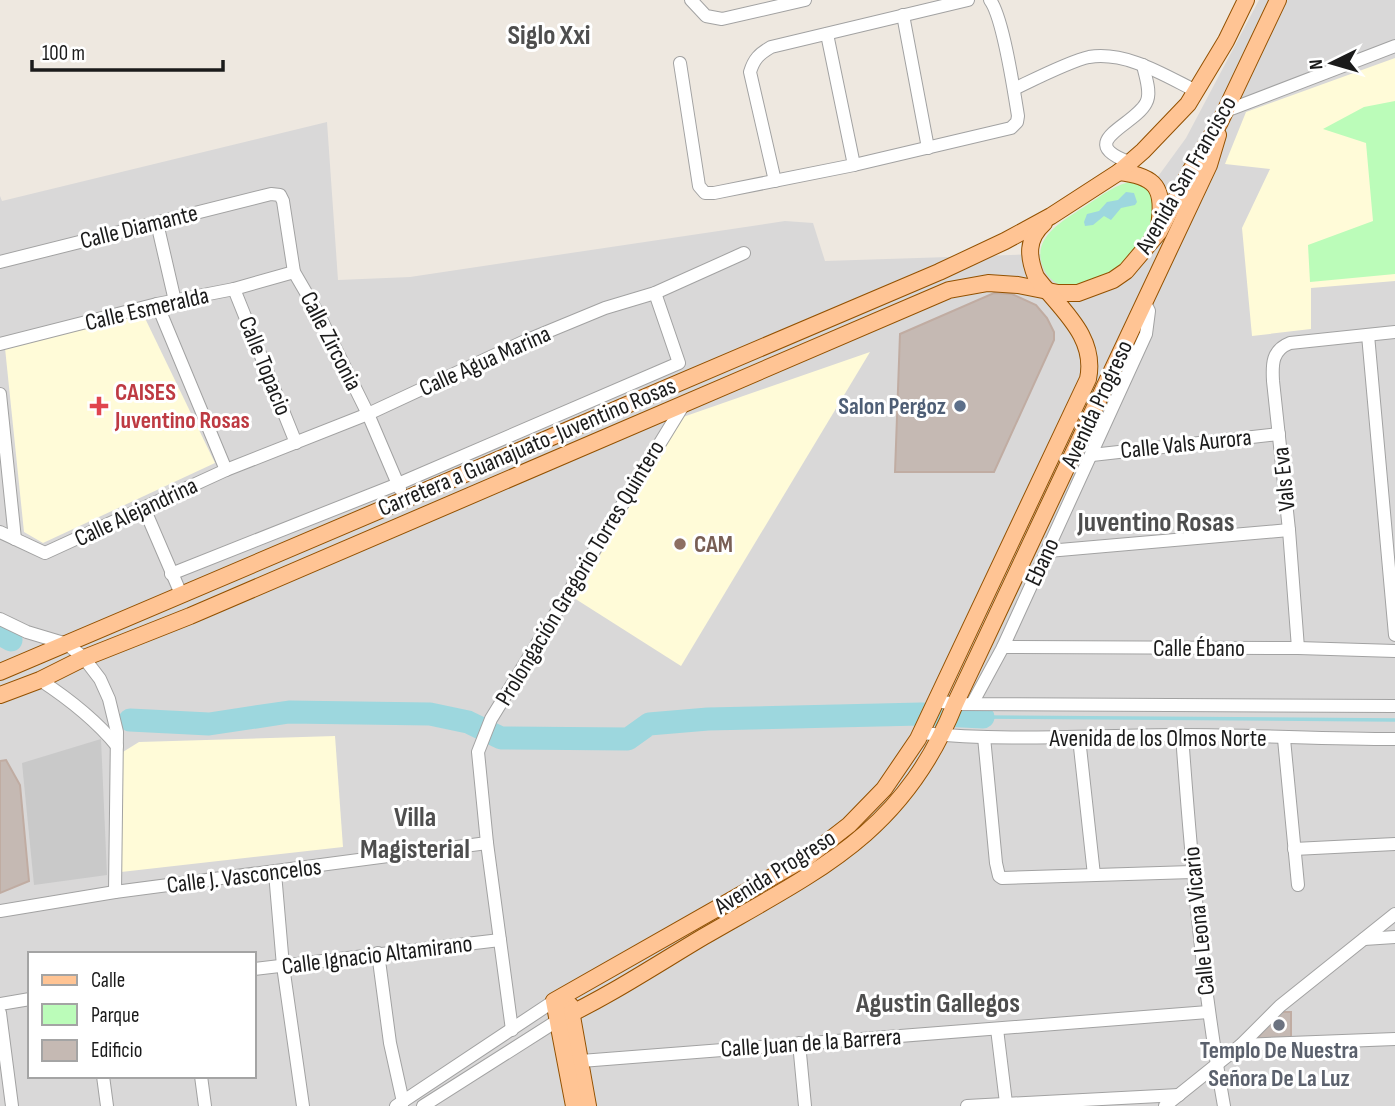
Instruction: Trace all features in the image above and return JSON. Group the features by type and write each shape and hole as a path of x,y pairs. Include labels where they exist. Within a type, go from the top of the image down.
{"main road":[{"name":"Avenida San Francisco","path":"1051,216 1124,167 1171,124 1196,91 1226,41 1246,0"},
{"name":"Avenida San Francisco","path":"1048,292 1078,293 1113,280 1136,262 1158,232 1223,116 1278,0"},
{"name":"Avenida Progreso","path":"566,1017 834,860 877,826 929,760 1209,165 1223,116"},
{"path":"1124,167 1148,178 1156,187 1160,206 1152,288"},
{"path":"1048,292 1036,277 1029,255 1031,238 1051,216"},
{"name":"Carretera a Guanajuato-Juventino Rosas","path":"0,672 950,267 1005,242 1051,216"},
{"name":"Carretera a Guanajuato-Juventino Rosas","path":"0,695 948,290 988,283 1018,285 1048,292"},
{"name":"Avenida Progreso","path":"561,997 809,856 832,839 884,789 923,731 1088,379 1090,357 1084,336 1048,292"},
{"path":"1056,446 1073,454"},
{"path":"561,997 581,1061 588,1106"},
{"path":"566,1017 574,1106"}],"street":[{"path":"691,0 706,16 722,19 805,0"},
{"path":"775,181 750,72 753,61 759,54 771,47 968,0"},
{"path":"680,63 701,190 714,194 855,165 1011,128 1017,122 1018,116 1014,89 994,6 990,0"},
{"path":"903,15 928,148"},
{"path":"827,33 855,165"},
{"path":"1223,116 1395,46"},
{"path":"1014,89 1087,57 1105,56 1143,65 1196,91"},
{"path":"1124,167 1107,151 1106,145 1112,134 1146,106 1149,98 1143,65"},
{"name":"Calle Diamante","path":"0,262 271,194 278,195"},
{"name":"Calle Zirconia","path":"278,195 283,201 295,272 368,414 406,500"},
{"path":"157,223 174,301"},
{"name":"Calle Agua Marina","path":"226,470 368,414 525,341 605,309 655,293 744,253"},
{"name":"Calle Esmeralda","path":"0,344 295,272"},
{"name":"Calle Topacio","path":"234,289 296,443"},
{"path":"171,573 398,484 678,363 655,293"},
{"name":"Ebano","path":"972,704 1003,647 1146,334 1149,311 1145,303"},
{"path":"157,304 226,470"},
{"name":"Vals Eva","path":"1298,648 1273,374 1274,358 1277,351 1285,345 1395,332"},
{"path":"1368,335 1395,635"},
{"path":"0,394 15,539"},
{"name":"Prolongación Gregorio Torres Quintero","path":"487,843 480,746 491,719 685,402"},
{"name":"Calle Vals Aurora","path":"1092,454 1279,433"},
{"name":"Calle Alejandrina","path":"15,539 45,553 226,470"},
{"path":"144,508 181,594"},
{"path":"1048,551 1289,530"},
{"path":"0,531 15,539"},
{"path":"0,619 27,632 67,644 100,679 109,699 115,717 117,746 115,892"},
{"name":"Calle Ébano","path":"1003,647 1395,651"},
{"path":"40,680 95,721 117,746"},
{"name":"Avenida de los Olmos Norte","path":"936,704 954,707 972,704 1395,706"},
{"name":"Avenida de los Olmos Norte","path":"923,731 984,737 1182,735 1395,739"},
{"name":"Calle Leona Vicario","path":"1182,735 1192,872 1208,1012 1224,1106"},
{"path":"984,737 999,876 1006,880 1192,872"},
{"path":"1079,738 1094,875"},
{"path":"1284,739 1298,885"},
{"path":"487,843 512,1030"},
{"name":"Calle J. Vasconcelos","path":"0,911 115,892 487,843"},
{"path":"1294,849 1395,844"},
{"path":"275,873 283,966 303,1106"},
{"path":"1165,1106 1241,1045 1280,1006 1395,914"},
{"path":"1363,939 1395,937"},
{"name":"Calle Ignacio Altamirano","path":"256,970 499,940"},
{"path":"378,953 399,1104"},
{"name":"Avenida Progreso","path":"399,1104 561,997"},
{"path":"0,1004 28,999"},
{"name":"Calle Juan de la Barrera","path":"581,1061 1208,1012"},
{"path":"0,1013 12,1106"},
{"name":"Avenida Progreso","path":"423,1106 566,1017"},
{"path":"997,1029 1006,1103"},
{"path":"1241,1045 1395,1039"},
{"path":"799,1043 805,1106"},
{"path":"103,1078 107,1106"},
{"path":"201,1078 205,1106"},
{"path":"967,1106 1179,1095"}],"shaded area":[{"path":"1259,0 1395,0 1395,1106 0,1106 0,196 2,201 327,122 338,280 410,277 785,221 813,223 825,261 1103,252 1186,138"},
{"path":"1395,58 1395,281 1311,288 1311,329 1252,336 1242,228 1270,169 1225,164 1246,112"},
{"name":"CAISES Juventino Rosas","path":"142,312 215,463 43,543 24,532 5,348"},
{"name":"CAM","path":"870,352 681,666 574,598 683,417"},
{"path":"335,736 343,847 121,872 118,755 139,742"},
{"path":"101,739 107,875 34,885 22,763"}],"green space":[{"path":"1395,101 1395,274 1310,282 1308,245 1373,221 1366,143 1323,129 1364,107"},
{"path":"1134,181 1150,191 1156,207 1149,230 1134,252 1117,270 1096,282 1069,287 1054,282 1041,261 1041,250 1050,232 1104,194"}],"water":[{"path":"1126,192 1134,193 1137,202 1135,205 1121,208 1111,220 1104,216 1093,225 1085,226 1087,214 1099,211 1107,202 1118,200"}],"building":[{"name":"Salon Pergoz","path":"994,293 1012,294 1036,305 1047,318 1054,332 1054,340 994,472 895,472 900,334"},
{"path":"6,760 20,785 29,881 0,893 0,761"},
{"name":"Templo De Nuestra Señora De La Luz","path":"1276,1012 1291,1012 1291,1038 1256,1041"}],"waterway":[{"path":"0,634 11,640"},
{"path":"130,720 209,724 289,712 430,714 468,722 501,738 628,739 649,724 708,719 921,714 983,717"},
{"path":"983,717 1395,720"}],"place":[{"name":"CAISES Juventino Rosas","path":"99,406"},
{"name":"Salon Pergoz","path":"960,406"},
{"name":"CAM","path":"680,544"},
{"name":"Templo De Nuestra Señora De La Luz","path":"1279,1025"}],"district":[{"name":"Siglo Xxi","path":"549,35"},
{"name":"Juventino Rosas","path":"1156,522"},
{"name":"Villa Magisterial","path":"415,833"},
{"name":"Agustin Gallegos","path":"938,1003"}]}
